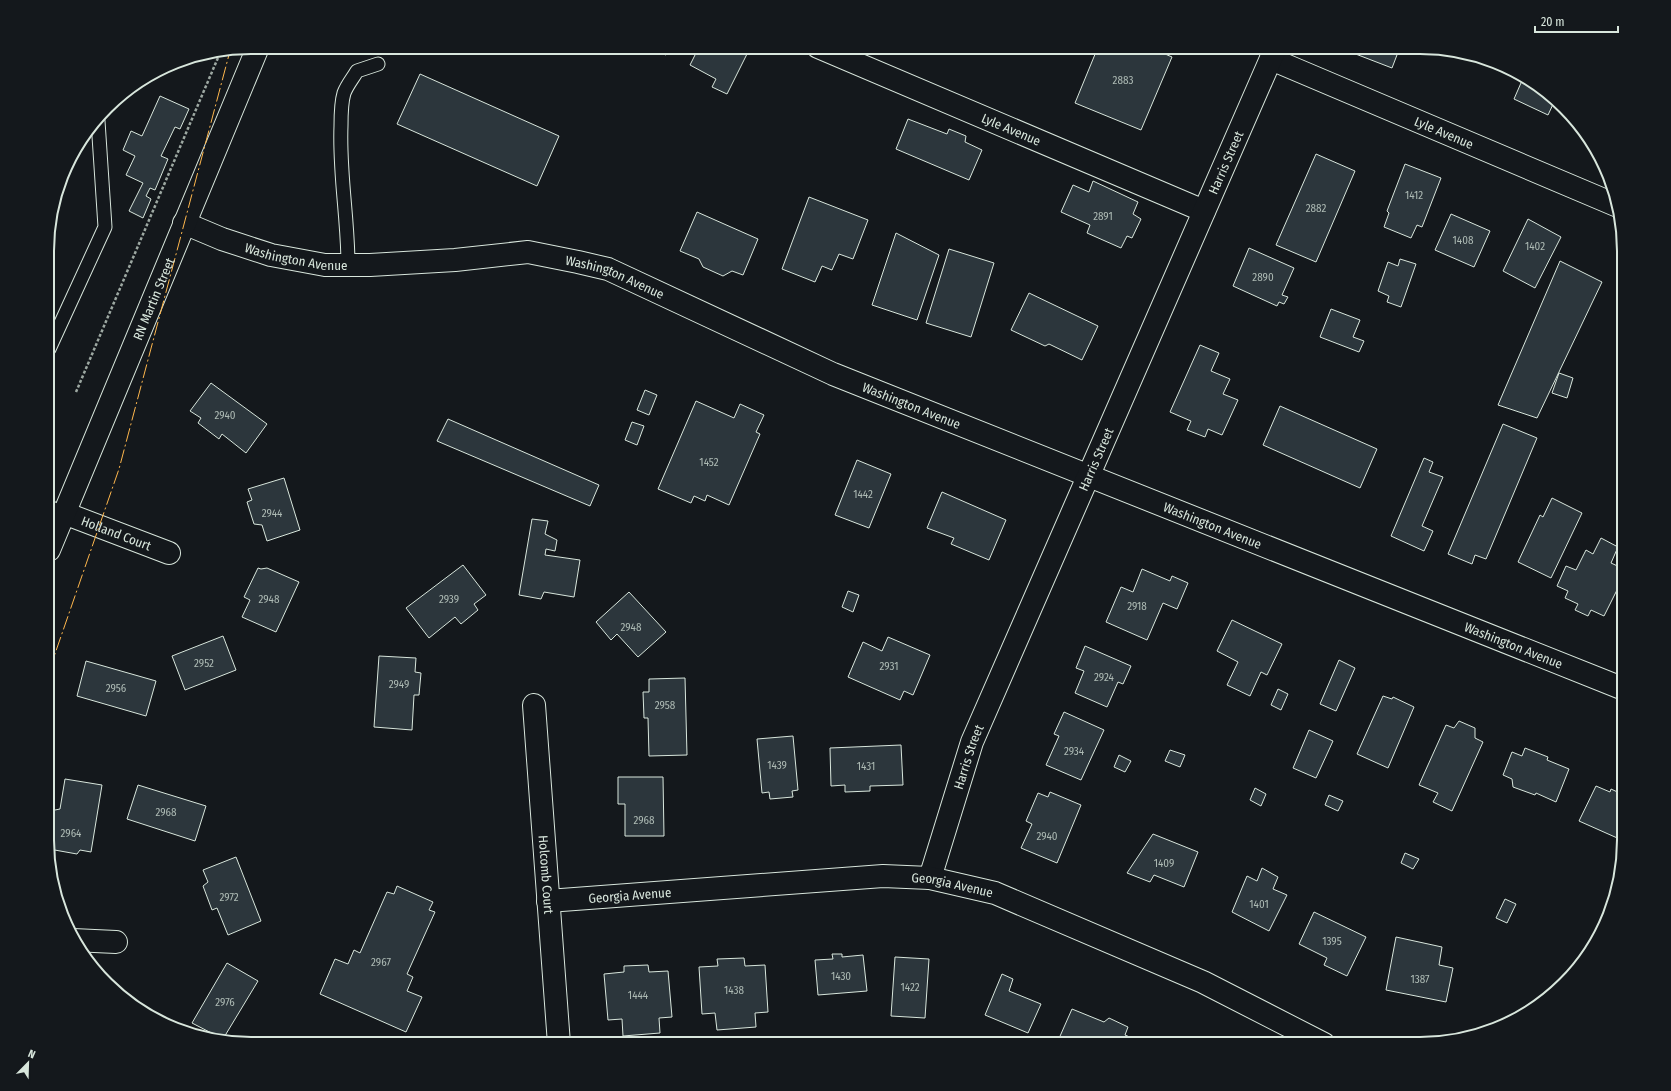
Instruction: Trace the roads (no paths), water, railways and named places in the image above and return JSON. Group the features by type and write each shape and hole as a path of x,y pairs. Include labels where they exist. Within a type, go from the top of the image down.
{"street":[{"name":"RN Martin Street","path":"54,521 56,510 184,223 255,54"},
{"name":"Lyle Avenue","path":"834,54 1204,211"},
{"name":"Harris Street","path":"930,878 972,742 1274,54"},
{"name":"Lyle Avenue","path":"1276,54 1611,203"},
{"name":"Washington Avenue","path":"184,223 222,239 271,255 324,265 455,260 528,252 608,269 833,374 1617,686"},
{"name":"Holland Court","path":"56,510 169,553"},
{"name":"Holcomb Court","path":"534,705 558,1037"},
{"name":"Georgia Avenue","path":"548,901 883,876 930,878 995,893 1203,982 1310,1037"},
{"path":"81,940 116,942"}],"lane":[{"path":"348,265 348,234 342,189 340,144 341,112 344,93 357,71 378,64"},
{"path":"54,338 105,227 98,127"}]}
